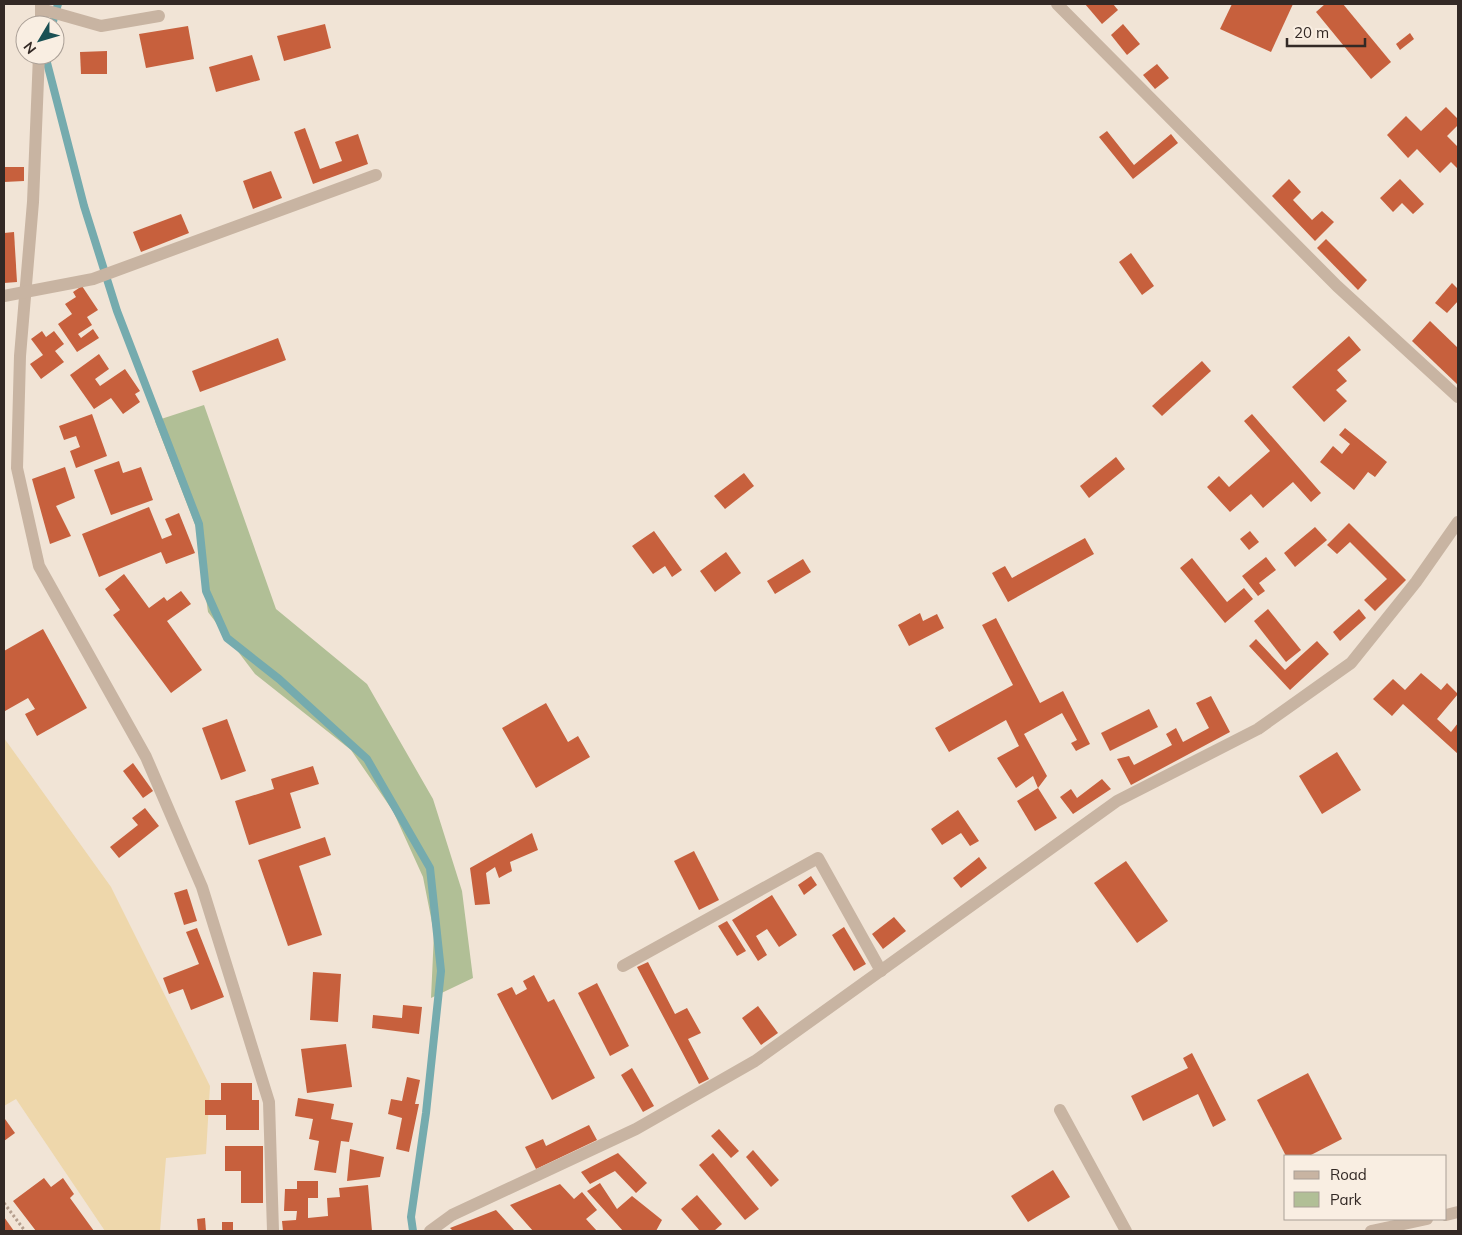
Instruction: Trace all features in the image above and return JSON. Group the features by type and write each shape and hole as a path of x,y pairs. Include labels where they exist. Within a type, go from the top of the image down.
{"street":[{"path":"1057,4 1337,286 1458,397"},
{"path":"41,6 101,26 159,16"},
{"path":"38,65 26,291 20,356 16,468 39,566 146,757 202,887 269,1102 273,1231"},
{"path":"4,296 93,279 376,175"},
{"path":"430,1231 452,1215 636,1129 755,1061 1117,801 1258,729 1351,663 1416,582 1458,522"},
{"path":"623,966 818,858 881,971"},
{"path":"1060,1110 1126,1231"},
{"path":"1371,1231 1422,1220"}],"path":[{"path":"4,1203 25,1231"}],"green space":[{"path":"204,405 276,609 367,684 433,799 462,891 473,978 431,998 434,933 423,877 393,811 351,750 255,674 208,612 196,527 155,421"}],"sand":[{"path":"4,738 111,887 210,1086 206,1154 166,1158 160,1231 105,1231 16,1099 4,1106"}],"building":[{"path":"1085,4 1113,4 1118,10 1102,24"},
{"path":"1232,4 1293,4 1271,52 1220,29"},
{"path":"1325,4 1343,4 1391,62 1371,79 1316,12"},
{"path":"325,24 331,48 284,61 277,36"},
{"path":"1123,24 1140,44 1127,55 1111,35"},
{"path":"188,26 194,59 146,68 139,34"},
{"path":"1410,33 1414,39 1400,50 1396,44"},
{"path":"107,51 107,74 81,74 80,52"},
{"path":"252,55 260,80 216,92 209,67"},
{"path":"1157,64 1169,78 1155,89 1143,75"},
{"path":"1446,107 1458,119 1458,125 1447,136 1458,147 1458,169 1451,162 1440,173 1417,149 1408,158 1387,135 1406,116 1421,131"},
{"path":"305,128 320,169 342,161 335,142 358,134 368,164 313,184 294,132"},
{"path":"1107,131 1134,165 1171,134 1178,143 1133,179 1099,137"},
{"path":"4,167 24,167 24,181 4,182"},
{"path":"271,171 282,198 253,209 243,181"},
{"path":"1289,179 1301,192 1293,200 1312,220 1322,211 1334,222 1315,241 1272,196"},
{"path":"1400,179 1424,204 1413,214 1402,203 1393,212 1380,198"},
{"path":"181,214 189,233 141,252 133,232"},
{"path":"14,232 17,282 4,283 4,233"},
{"path":"1326,239 1367,280 1358,290 1317,248"},
{"path":"1131,253 1154,286 1142,295 1119,262"},
{"path":"1452,283 1458,289 1458,301 1447,313 1435,303"},
{"path":"82,286 98,310 87,317 92,325 78,334 81,338 93,329 99,338 77,352 58,324 72,314 65,304 76,297 73,292"},
{"path":"1430,321 1458,348 1458,385 1412,341"},
{"path":"42,331 46,337 54,331 64,344 55,351 64,362 41,379 30,364 43,355 31,339"},
{"path":"1349,336 1361,350 1337,370 1347,381 1336,390 1347,401 1324,422 1292,387"},
{"path":"278,338 286,360 200,392 192,371"},
{"path":"99,354 109,369 95,379 100,386 125,369 140,391 135,394 140,402 123,414 111,398 94,409 70,375"},
{"path":"1202,361 1211,371 1162,416 1152,406"},
{"path":"92,414 107,456 76,468 70,451 80,447 76,436 64,440 59,426"},
{"path":"1252,414 1321,493 1311,502 1293,482 1263,508 1251,494 1230,512 1207,487 1219,476 1229,487 1270,451 1244,421"},
{"path":"1345,428 1387,462 1375,477 1368,472 1354,490 1320,462 1333,446 1342,454 1350,444 1339,435"},
{"path":"1116,457 1125,469 1089,498 1080,486"},
{"path":"119,461 123,473 141,467 153,500 111,515 94,470"},
{"path":"65,467 75,498 56,506 71,536 50,544 32,479"},
{"path":"744,473 754,486 725,509 714,496"},
{"path":"149,507 162,539 172,535 165,519 179,513 195,553 166,564 161,552 99,577 82,534"},
{"path":"1349,523 1406,580 1375,611 1364,600 1387,579 1350,542 1337,554 1327,545"},
{"path":"1315,527 1327,540 1295,567 1284,553"},
{"path":"654,531 682,570 672,577 665,566 653,574 632,546"},
{"path":"1250,531 1259,542 1249,550 1240,539"},
{"path":"1085,538 1094,554 1008,602 992,573 1005,566 1012,578"},
{"path":"726,552 741,573 715,592 700,571"},
{"path":"1266,557 1276,570 1259,583 1265,591 1258,596 1242,576"},
{"path":"1192,558 1227,602 1244,588 1253,599 1225,623 1180,568"},
{"path":"803,559 811,572 775,594 767,581"},
{"path":"124,574 149,608 164,597 167,601 181,591 191,604 167,621 202,670 171,693 113,615 120,610 105,589"},
{"path":"1268,609 1301,650 1286,662 1254,621"},
{"path":"1359,609 1366,618 1340,641 1333,632"},
{"path":"920,613 923,621 937,614 944,628 909,646 898,625"},
{"path":"996,618 1040,703 1063,691 1090,744 1076,751 1071,743 1077,740 1062,713 1024,734 1047,776 1038,788 1033,776 1016,788 997,758 1019,746 1006,720 949,752 935,728 1013,685 982,625"},
{"path":"43,629 87,708 37,736 25,714 35,709 28,698 5,711 4,709 4,651"},
{"path":"1256,639 1285,670 1317,641 1329,654 1290,690 1249,646"},
{"path":"1421,673 1441,690 1447,683 1458,694 1437,719 1451,732 1458,723 1458,754 1403,704 1392,716 1373,699 1393,679 1405,690"},
{"path":"1211,696 1230,732 1131,785 1117,759 1129,756 1134,765 1172,745 1166,734 1176,728 1183,742 1209,728 1196,703"},
{"path":"546,703 568,742 578,736 590,757 536,788 502,728"},
{"path":"1149,709 1158,727 1110,751 1101,733"},
{"path":"227,719 246,771 221,780 202,728"},
{"path":"1337,752 1361,790 1322,814 1299,776"},
{"path":"133,763 153,791 143,798 123,771"},
{"path":"313,766 319,784 290,793 301,828 249,845 235,801 274,789 271,779"},
{"path":"1102,779 1111,789 1073,814 1060,797 1071,789 1077,798"},
{"path":"1038,788 1057,818 1035,831 1017,801"},
{"path":"145,808 159,826 119,858 110,847 138,825 132,818"},
{"path":"958,810 979,841 970,846 961,833 942,845 931,829"},
{"path":"532,833 538,850 510,862 512,871 499,878 495,867 486,873 490,904 475,905 470,868"},
{"path":"325,837 331,855 299,866 322,935 288,946 258,860"},
{"path":"694,851 719,900 699,910 674,861"},
{"path":"979,857 987,868 961,888 953,878"},
{"path":"1126,861 1168,921 1137,943 1094,883"},
{"path":"811,876 817,885 804,895 798,885"},
{"path":"187,889 197,921 184,925 174,893"},
{"path":"772,895 797,935 779,947 767,929 756,936 767,955 758,961 732,920"},
{"path":"894,917 906,931 883,949 872,934"},
{"path":"727,921 746,951 737,956 718,926"},
{"path":"844,927 866,964 854,971 832,935"},
{"path":"197,928 224,997 191,1010 183,989 169,994 163,978 199,964 186,932"},
{"path":"648,962 675,1014 687,1008 701,1033 688,1039 709,1079 699,1084 637,967"},
{"path":"313,972 341,974 338,1022 310,1020"},
{"path":"534,975 548,1002 554,999 595,1078 552,1100 497,994 512,987 516,995 527,989 523,981"},
{"path":"597,983 629,1046 610,1056 578,993"},
{"path":"403,1005 422,1007 419,1034 372,1028 373,1015 402,1018"},
{"path":"758,1006 778,1033 761,1045 742,1018"},
{"path":"346,1044 352,1087 307,1093 301,1049"},
{"path":"1192,1053 1226,1120 1213,1127 1198,1094 1143,1121 1131,1096 1188,1068 1183,1058"},
{"path":"632,1068 654,1106 643,1112 621,1075"},
{"path":"1308,1073 1342,1139 1311,1155 1285,1155 1257,1100"},
{"path":"407,1077 420,1080 415,1104 419,1104 409,1152 396,1149 402,1118 388,1114 391,1099 402,1101"},
{"path":"221,1083 252,1083 252,1100 259,1100 259,1130 226,1130 226,1115 205,1115 205,1100 221,1100"},
{"path":"298,1098 334,1104 331,1119 353,1123 349,1142 341,1141 336,1173 314,1170 319,1141 309,1139 313,1119 295,1116"},
{"path":"4,1120 15,1133 4,1141"},
{"path":"589,1125 597,1140 536,1169 525,1147 543,1139 546,1146"},
{"path":"719,1129 739,1151 731,1158 711,1136"},
{"path":"225,1146 263,1146 263,1203 241,1203 241,1171 225,1171"},
{"path":"350,1149 384,1157 380,1177 347,1181"},
{"path":"753,1150 779,1180 771,1187 746,1157"},
{"path":"618,1153 647,1183 636,1193 615,1171 590,1184 581,1172"},
{"path":"713,1153 759,1209 745,1220 699,1165"},
{"path":"1053,1170 1070,1197 1028,1222 1011,1196"},
{"path":"44,1178 51,1187 63,1178 74,1194 70,1198 94,1231 36,1231 13,1201"},
{"path":"297,1181 318,1181 318,1198 308,1198 308,1218 328,1216 327,1198 340,1197 339,1188 368,1185 372,1231 283,1231 282,1221 296,1220 297,1211 284,1211 285,1189 297,1189"},
{"path":"600,1183 617,1209 632,1196 662,1220 656,1231 623,1231 587,1191"},
{"path":"560,1184 574,1199 582,1192 597,1210 586,1219 597,1231 533,1231 510,1205"},
{"path":"697,1195 722,1224 714,1231 700,1231 681,1209"},
{"path":"496,1210 515,1231 453,1231 450,1228"},
{"path":"4,1217 14,1231 4,1231"},
{"path":"205,1218 206,1231 198,1231 197,1219"},
{"path":"222,1222 233,1222 233,1231 222,1231"}],"waterway":[{"path":"55,15 58,4"},
{"path":"48,65 84,206 117,311 199,524 206,591 227,638 279,679 367,759 430,868 441,971 426,1113 411,1217 413,1231"}]}
